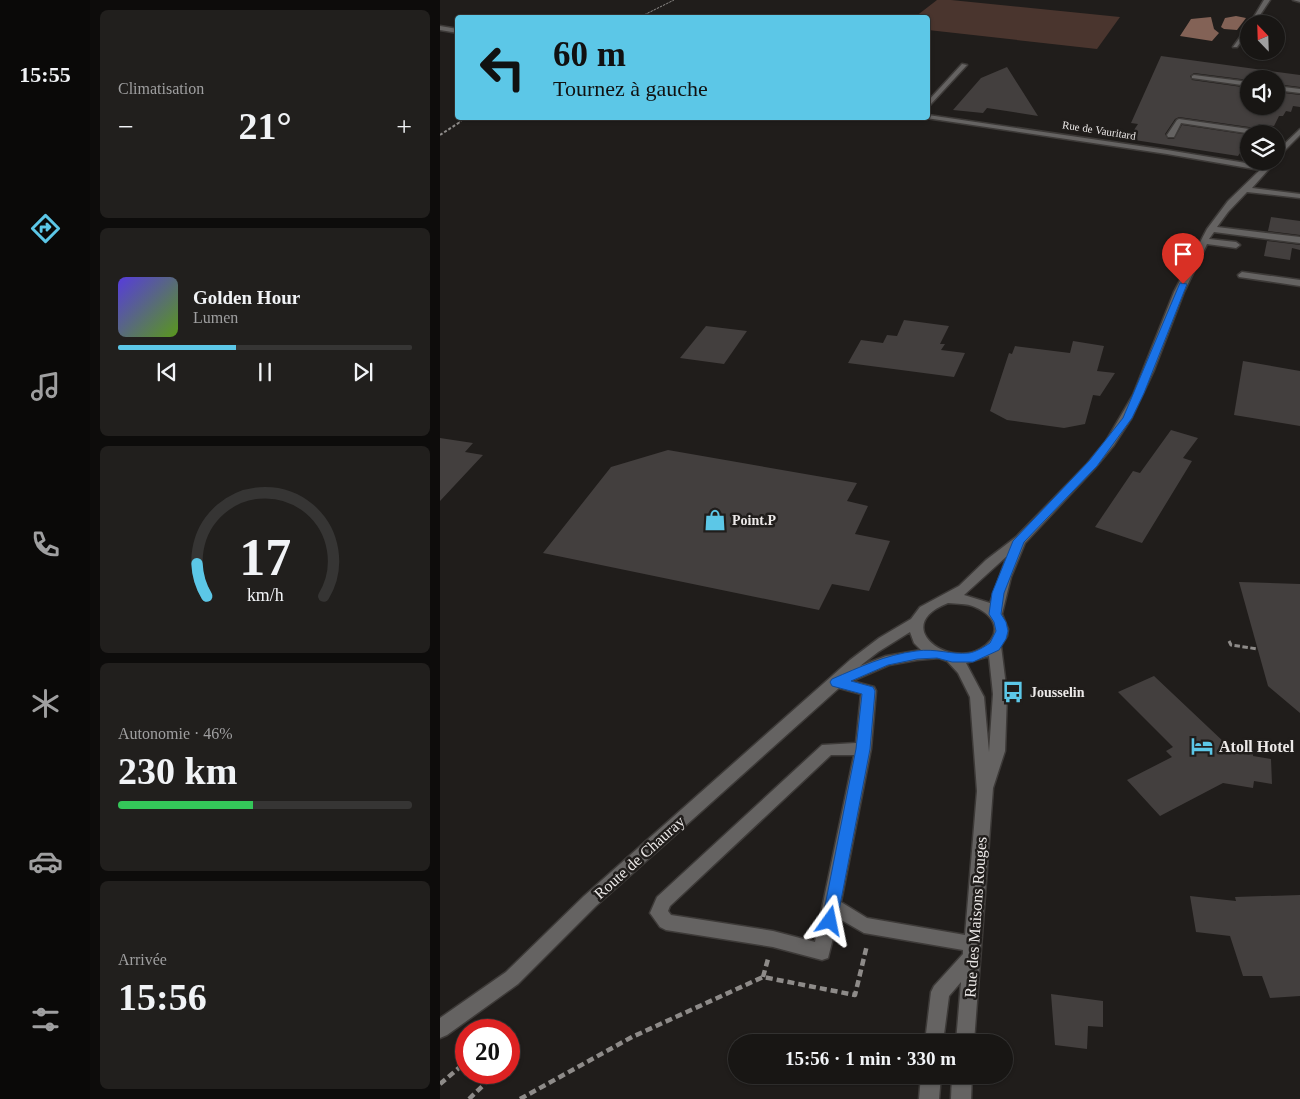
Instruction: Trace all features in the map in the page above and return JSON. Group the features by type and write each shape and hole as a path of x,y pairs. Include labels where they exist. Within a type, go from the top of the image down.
{"street":[{"path":"1257,15 1267,0"},
{"path":"440,28 455,30"},
{"path":"1235,46 1240,39"},
{"path":"930,102 964,65"},
{"path":"1194,77 1240,83"},
{"path":"1285,89 1300,91"},
{"name":"Rue de Vauritard","path":"930,116 1240,161"},
{"path":"1171,134 1179,121 1240,130"},
{"path":"1285,136 1297,134"},
{"path":"1285,147 1297,134"},
{"path":"948,599 974,601 986,606 995,614 1000,622 1002,631 995,647 973,657 945,656 927,647 920,640 916,631 916,622 920,614 928,608 963,590 995,559 1019,541 1093,464 1127,418 1140,393 1190,268 1205,240 1224,212 1264,170"},
{"path":"1245,189 1300,196"},
{"path":"1211,230 1300,240"},
{"path":"1205,240 1236,245"},
{"path":"1242,275 1300,283"},
{"path":"995,614 1001,583 1010,566 1019,541"},
{"name":"Route de Chauray","path":"440,1030 512,978 590,901 836,682 854,662 872,647 916,622"},
{"name":"Rue des Maisons Rouges","path":"985,791 997,752 1000,694 995,647"},
{"name":"Route de Chauray","path":"836,682 886,661 917,655 945,656"},
{"name":"Rue des Maisons Rouges","path":"945,656 964,670 977,697 985,791 966,1034"},
{"path":"836,682 868,691 863,749 833,906 822,952 773,939 666,922 659,913 663,902 827,749 863,749"},
{"path":"833,906 864,925 972,950 940,992 935,1034"},
{"path":"929,1099 930,1084"},
{"path":"961,1099 962,1084"}],"path":[{"path":"644,15 674,0"},
{"path":"440,134 463,120"},
{"path":"1229,640 1231,645 1258,649"},
{"path":"520,1099 632,1037 763,977 855,995 868,939"},
{"path":"440,1084 455,1071"},
{"path":"469,1099 485,1084"}],"shaded area":[{"path":"937,0 951,0 1120,17 1097,49 930,30 930,15 918,15"},
{"path":"1211,17 1214,29 1219,33 1212,41 1180,36 1191,19"},
{"path":"1240,17 1240,26 1237,30 1224,29 1221,27 1225,18"}],"building":[{"path":"1161,56 1263,70 1240,70 1240,79 1194,73 1190,76 1192,80 1240,87 1240,115 1284,115 1279,116 1274,125 1240,126 1179,117 1175,119 1165,134 1168,139 1174,139 1182,125 1240,134 1240,153 1238,156 1128,139 1138,124 1131,123"},
{"path":"1007,67 1038,116 987,108 983,113 953,110 981,78"},
{"path":"1285,73 1300,75 1300,87 1285,85"},
{"path":"1285,93 1300,95 1300,107 1293,106 1291,112 1286,111 1285,113"},
{"path":"1271,217 1300,221 1300,235 1268,231"},
{"path":"1267,241 1300,245 1300,250 1292,248 1290,260 1264,256"},
{"path":"904,320 949,326 940,344 945,344 941,350 965,353 954,377 848,363 861,340 883,343 887,335 897,336"},
{"path":"706,326 747,331 724,364 680,358"},
{"path":"1073,341 1104,346 1097,371 1115,373 1100,396 1093,395 1085,424 1064,428 1007,420 990,411 1009,353 1012,354 1015,346 1070,353"},
{"path":"1243,361 1300,371 1300,426 1234,415"},
{"path":"1171,430 1198,438 1183,458 1192,461 1142,543 1095,527 1133,471 1140,473"},
{"path":"440,438 473,443 465,452 483,455 440,501"},
{"name":"Point.P","path":"668,450 857,483 847,501 868,506 855,534 890,541 869,591 832,584 819,610 543,553 611,467"},
{"path":"1239,582 1300,584 1300,713 1268,686"},
{"name":"Atoll Hotel","path":"1154,676 1226,744 1253,749 1253,756 1271,759 1272,784 1254,781 1253,788 1223,783 1160,816 1127,780 1172,757 1166,751 1173,747 1118,692"},
{"path":"1300,895 1300,996 1270,998 1262,976 1243,976 1230,936 1196,932 1190,896 1236,901 1235,897"},
{"path":"1051,994 1103,1001 1103,1027 1088,1026 1087,1049 1055,1045"}],"place":[{"name":"Point.P","path":"715,520"},
{"name":"Jousselin","path":"1013,692"},
{"name":"Atoll Hotel","path":"1202,746"}],"route":[{"path":"830,921 863,749 868,691 836,682 886,661 903,657 937,654 952,658 973,657 995,647 1002,631 1000,622 995,614 998,593 1019,541 1093,464 1127,418 1140,393 1183,284"}]}
